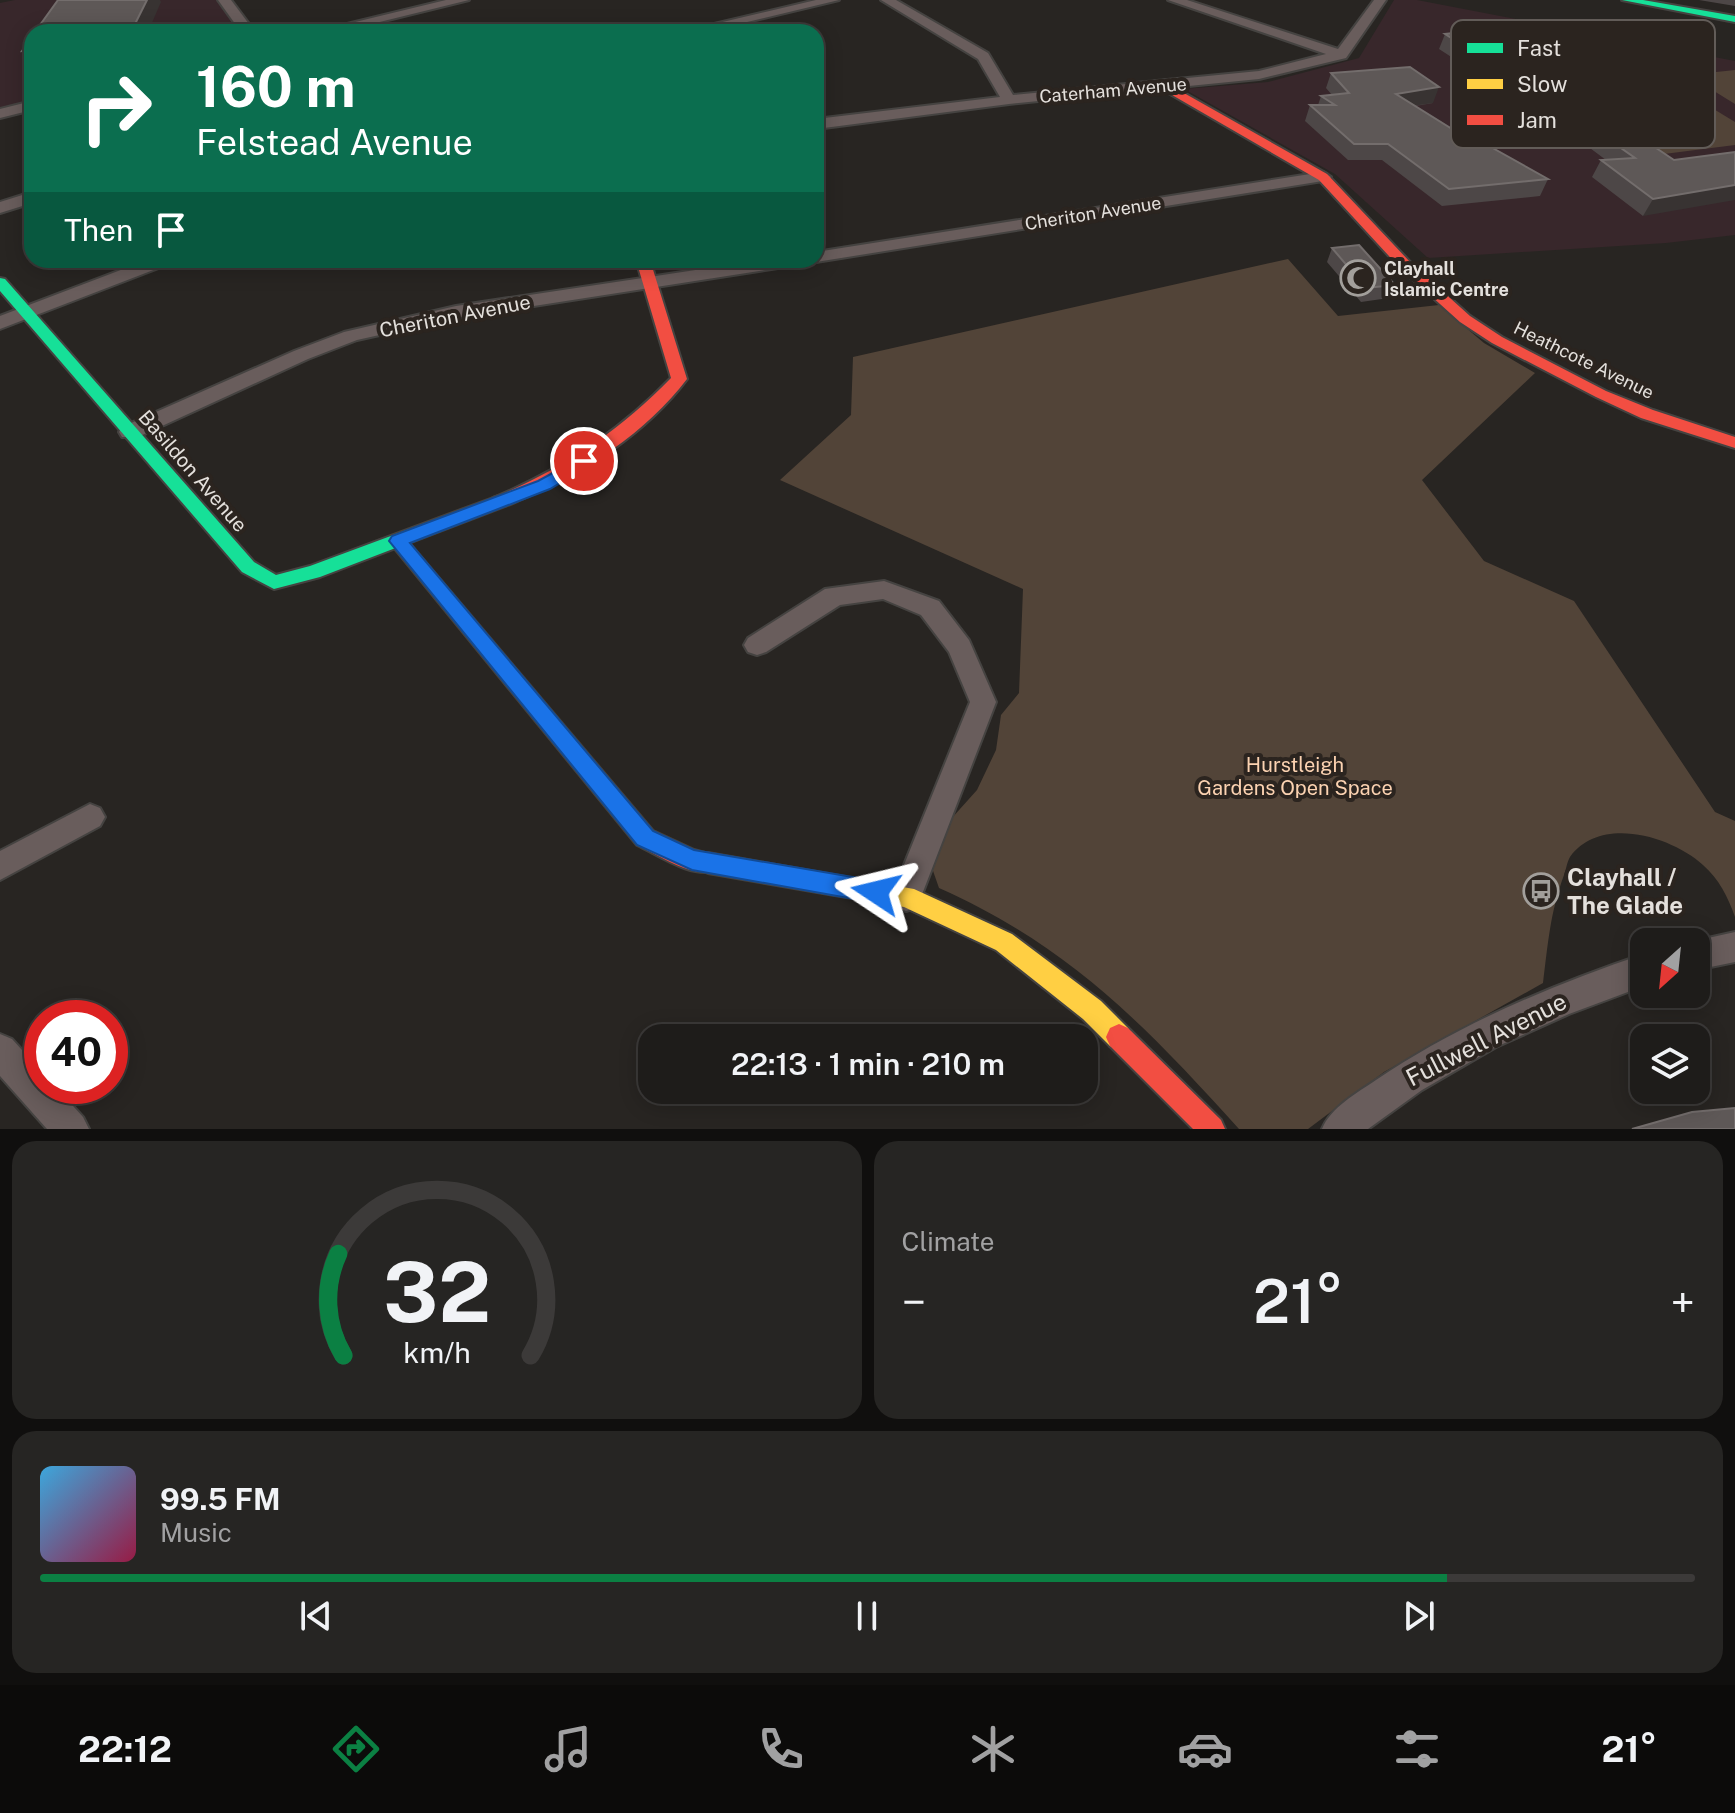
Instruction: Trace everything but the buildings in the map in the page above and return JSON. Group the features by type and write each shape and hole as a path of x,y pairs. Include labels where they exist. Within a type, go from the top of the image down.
{"street":[{"path":"224,0 242,24"},
{"path":"356,24 463,0"},
{"path":"724,24 833,0"},
{"path":"887,0 983,56 1009,100"},
{"path":"1174,0 1341,55 1380,0"},
{"path":"1627,0 1735,19"},
{"name":"Caterham Avenue","path":"824,123 1009,100 1259,75 1341,55"},
{"name":"Heathcote Avenue","path":"1164,86 1323,177 1405,265 1465,319 1497,340 1564,377 1613,399 1735,443"},
{"path":"0,114 24,107"},
{"name":"Cheriton Avenue","path":"824,256 1323,177"},
{"path":"0,208 24,200"},
{"path":"0,323 142,268"},
{"path":"645,268 649,283"},
{"name":"Cheriton Avenue","path":"130,432 301,355 351,336 456,312 746,268"},
{"name":"Basildon Avenue","path":"0,282 248,567 274,582 314,572 544,485 584,461 662,398 679,379 649,283"},
{"path":"398,541 645,838 692,860 906,897 1004,942 1092,1010 1212,1129"},
{"path":"757,645 834,596 884,590 930,608 960,647 983,702 906,897"},
{"path":"0,866 90,817"},
{"path":"1710,952 1735,947"},
{"name":"Fullwell Avenue","path":"1340,1129 1383,1093 1494,1030 1581,990 1630,974"},
{"path":"0,1051 71,1129"}],"shaded area":[{"path":"15,0 224,0 242,24 24,24 24,108 0,114 0,3"},
{"path":"1394,0 1417,0 1521,20 1451,20 1451,148 1715,148 1715,57 1735,61 1735,235 1666,243 1428,258 1335,174 1184,89 1268,82 1359,58"}],"green space":[{"path":"1735,70 1735,104 1715,92 1715,72"},
{"path":"1715,110 1735,122 1735,145 1715,148"},
{"path":"1655,148 1711,148 1664,154"},
{"name":"Hurstleigh Gardens Open Space","path":"1288,259 1338,316 1439,305 1484,343 1535,373 1422,480 1484,561 1574,601 1715,812 1735,821 1735,917 1718,882 1709,870 1689,855 1673,846 1636,834 1599,836 1583,844 1568,861 1553,916 1543,983 1384,1072 1308,1129 1239,1129 1137,1022 1066,962 1028,936 939,888 932,868 951,819 977,790 996,750 1001,715 1019,693 1023,589 780,480 851,415 853,357"}],"traffic: fast":[{"path":"1627,0 1735,19"},
{"path":"0,282 248,567 274,582 314,572 499,502"}],"traffic: slow":[{"path":"708,863 906,897 1004,942 1092,1010 1119,1037"}],"traffic: jam":[{"path":"1164,86 1323,177 1405,265 1465,319 1497,340 1601,394 1647,414 1735,443"},
{"path":"499,502 549,480 596,451 640,418 679,379 645,268"},
{"path":"398,541 645,838 692,860 708,863"},
{"path":"1119,1037 1212,1129"}],"place":[{"name":"Clayhall Islamic Centre","path":"1358,278"},
{"name":"Clayhall / The Glade","path":"1541,891"}],"route":[{"path":"584,461 544,485 398,541 645,838 692,860 876,892"}]}
